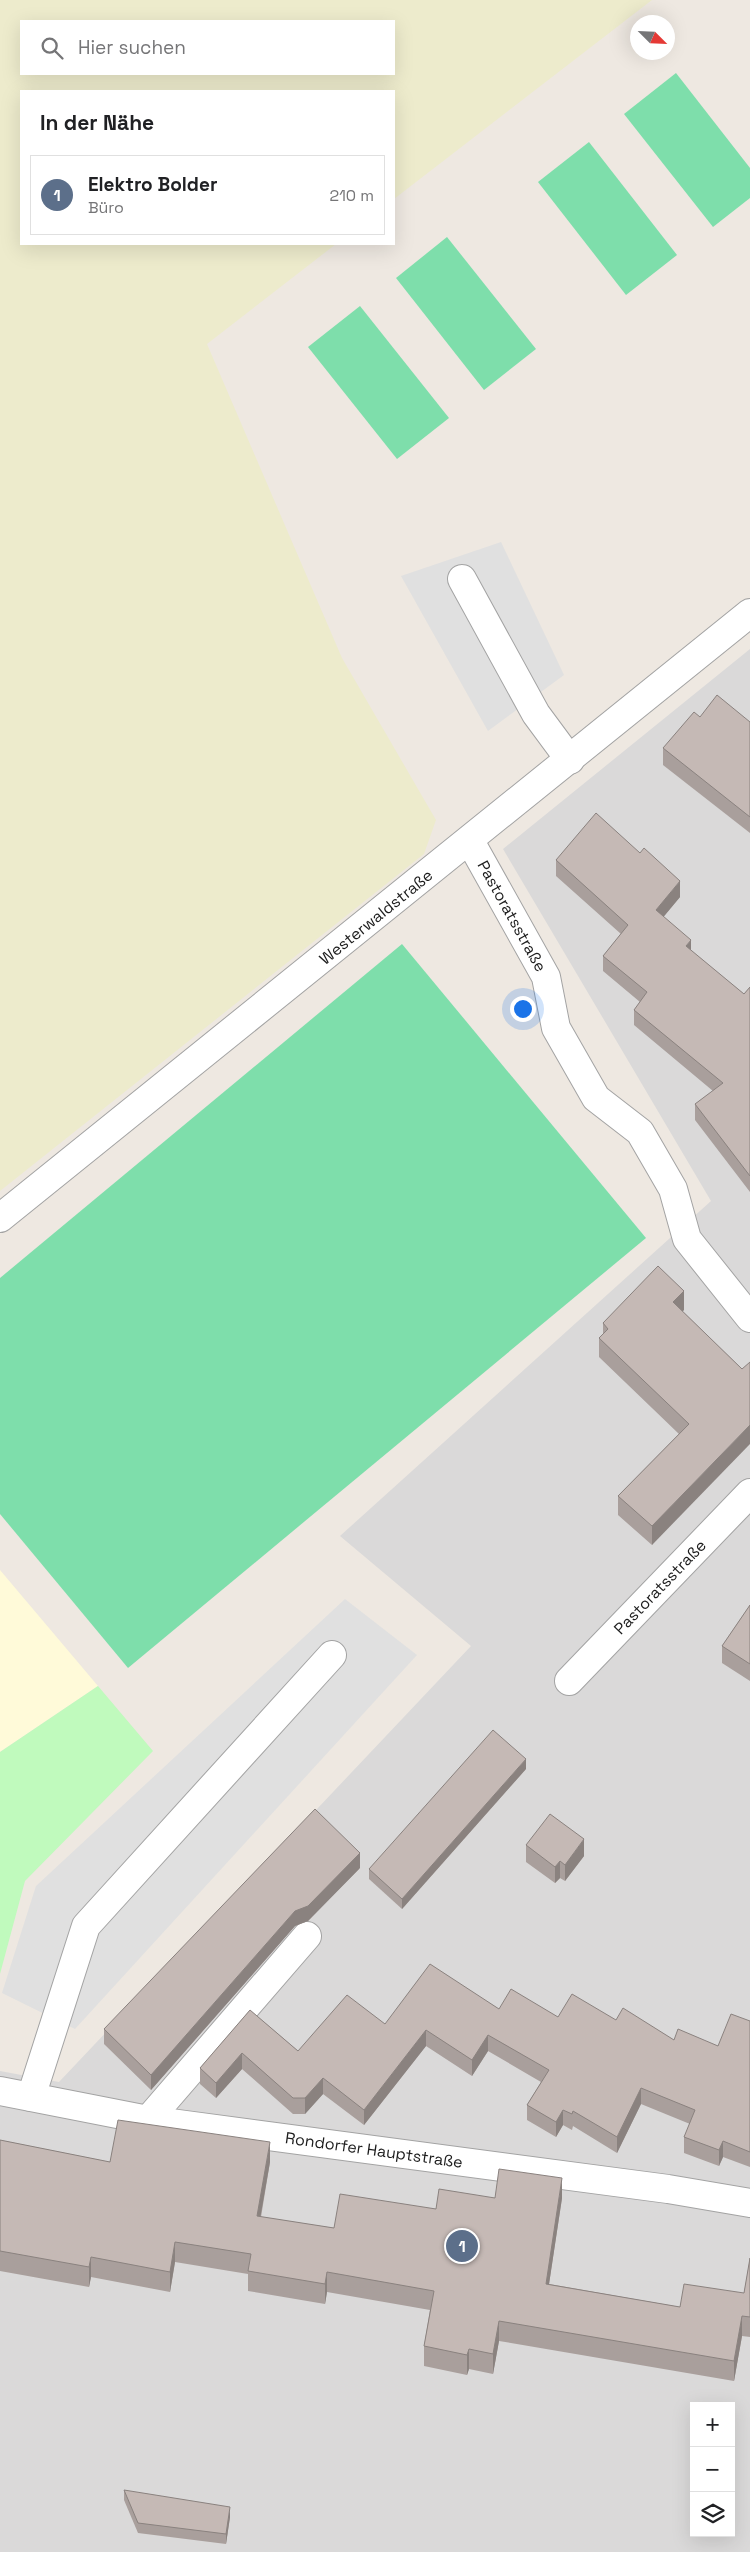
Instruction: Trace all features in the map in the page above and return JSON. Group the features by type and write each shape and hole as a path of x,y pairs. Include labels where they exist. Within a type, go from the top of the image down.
{"street":[{"path":"462,579 536,714 570,760"},
{"name":"Westerwaldstraße","path":"0,1218 470,841 750,613"},
{"name":"Pastoratsstraße","path":"470,841 546,978 556,1028 596,1098 640,1132 673,1189 687,1239 750,1318"},
{"name":"Pastoratsstraße","path":"569,1680 750,1493"},
{"path":"31,2097 86,1926 332,1655"},
{"path":"148,2120 307,1936"},
{"name":"Rondorfer Hauptstraße","path":"0,2091 148,2120 658,2188 750,2203"}],"shaded area":[{"path":"0,0 652,0 630,15 630,17 395,198 395,90 20,90 20,245 335,245 207,344 342,658 436,820 424,854 0,1191"},
{"path":"501,542 564,675 488,731 401,576"},
{"path":"750,649 750,2552 0,2552 0,2071 59,2082 471,1646 340,1536 711,1201 503,849"},
{"path":"0,1570 98,1686 0,1752"},
{"path":"345,1599 417,1655 75,2029 2,1993 36,1886"}],"green space":[{"path":"676,73 750,168 750,198 713,227 624,114"},
{"path":"589,142 677,255 626,295 538,182"},
{"path":"447,237 536,349 484,390 396,278"},
{"path":"360,306 449,418 397,459 308,347"},
{"path":"402,944 646,1238 128,1668 0,1514 0,1278"},
{"path":"98,1686 153,1751 25,1881 0,1974 0,1752"}],"building":[{"path":"717,695 750,722 750,817 663,748 694,712 700,717"},
{"path":"596,813 640,853 644,848 680,881 656,910 691,940 686,946 744,994 750,987 750,1176 695,1104 723,1083 634,1010 647,992 603,956 628,925 556,860"},
{"path":"658,1266 684,1291 673,1302 742,1369 750,1362 750,1425 652,1526 618,1496 689,1424 599,1338 608,1329 603,1323"},
{"path":"750,1605 750,1664 722,1646"},
{"path":"493,1730 526,1759 402,1899 369,1869"},
{"path":"315,1809 360,1853 308,1906 295,1911 151,2075 104,2029"},
{"path":"550,1814 584,1839 565,1865 560,1861 555,1867 526,1845"},
{"path":"430,1964 499,2009 511,1989 558,2017 572,1994 616,2020 623,2008 674,2040 678,2029 718,2046 731,2014 750,2021 750,2152 723,2141 719,2150 684,2137 695,2110 641,2088 617,2137 573,2111 572,2114 563,2110 556,2122 527,2105 549,2070 488,2035 472,2060 426,2030 364,2110 323,2078 305,2098 293,2098 242,2053 216,2083 200,2068 250,2010 298,2051 347,1995 385,2024"},
{"path":"118,2120 270,2142 257,2216 334,2228 340,2194 436,2209 439,2189 495,2198 499,2169 562,2178 546,2284 680,2307 684,2284 744,2293 750,2258 750,2317 742,2316 734,2361 499,2321 493,2354 469,2349 467,2355 424,2346 434,2291 327,2272 325,2284 248,2271 251,2254 175,2242 170,2272 91,2257 89,2267 0,2251 0,2140 110,2162"},
{"path":"124,2490 230,2507 226,2534 138,2523"}],"place":[{"name":"Elektro Bolder","path":"462,2246"}]}
